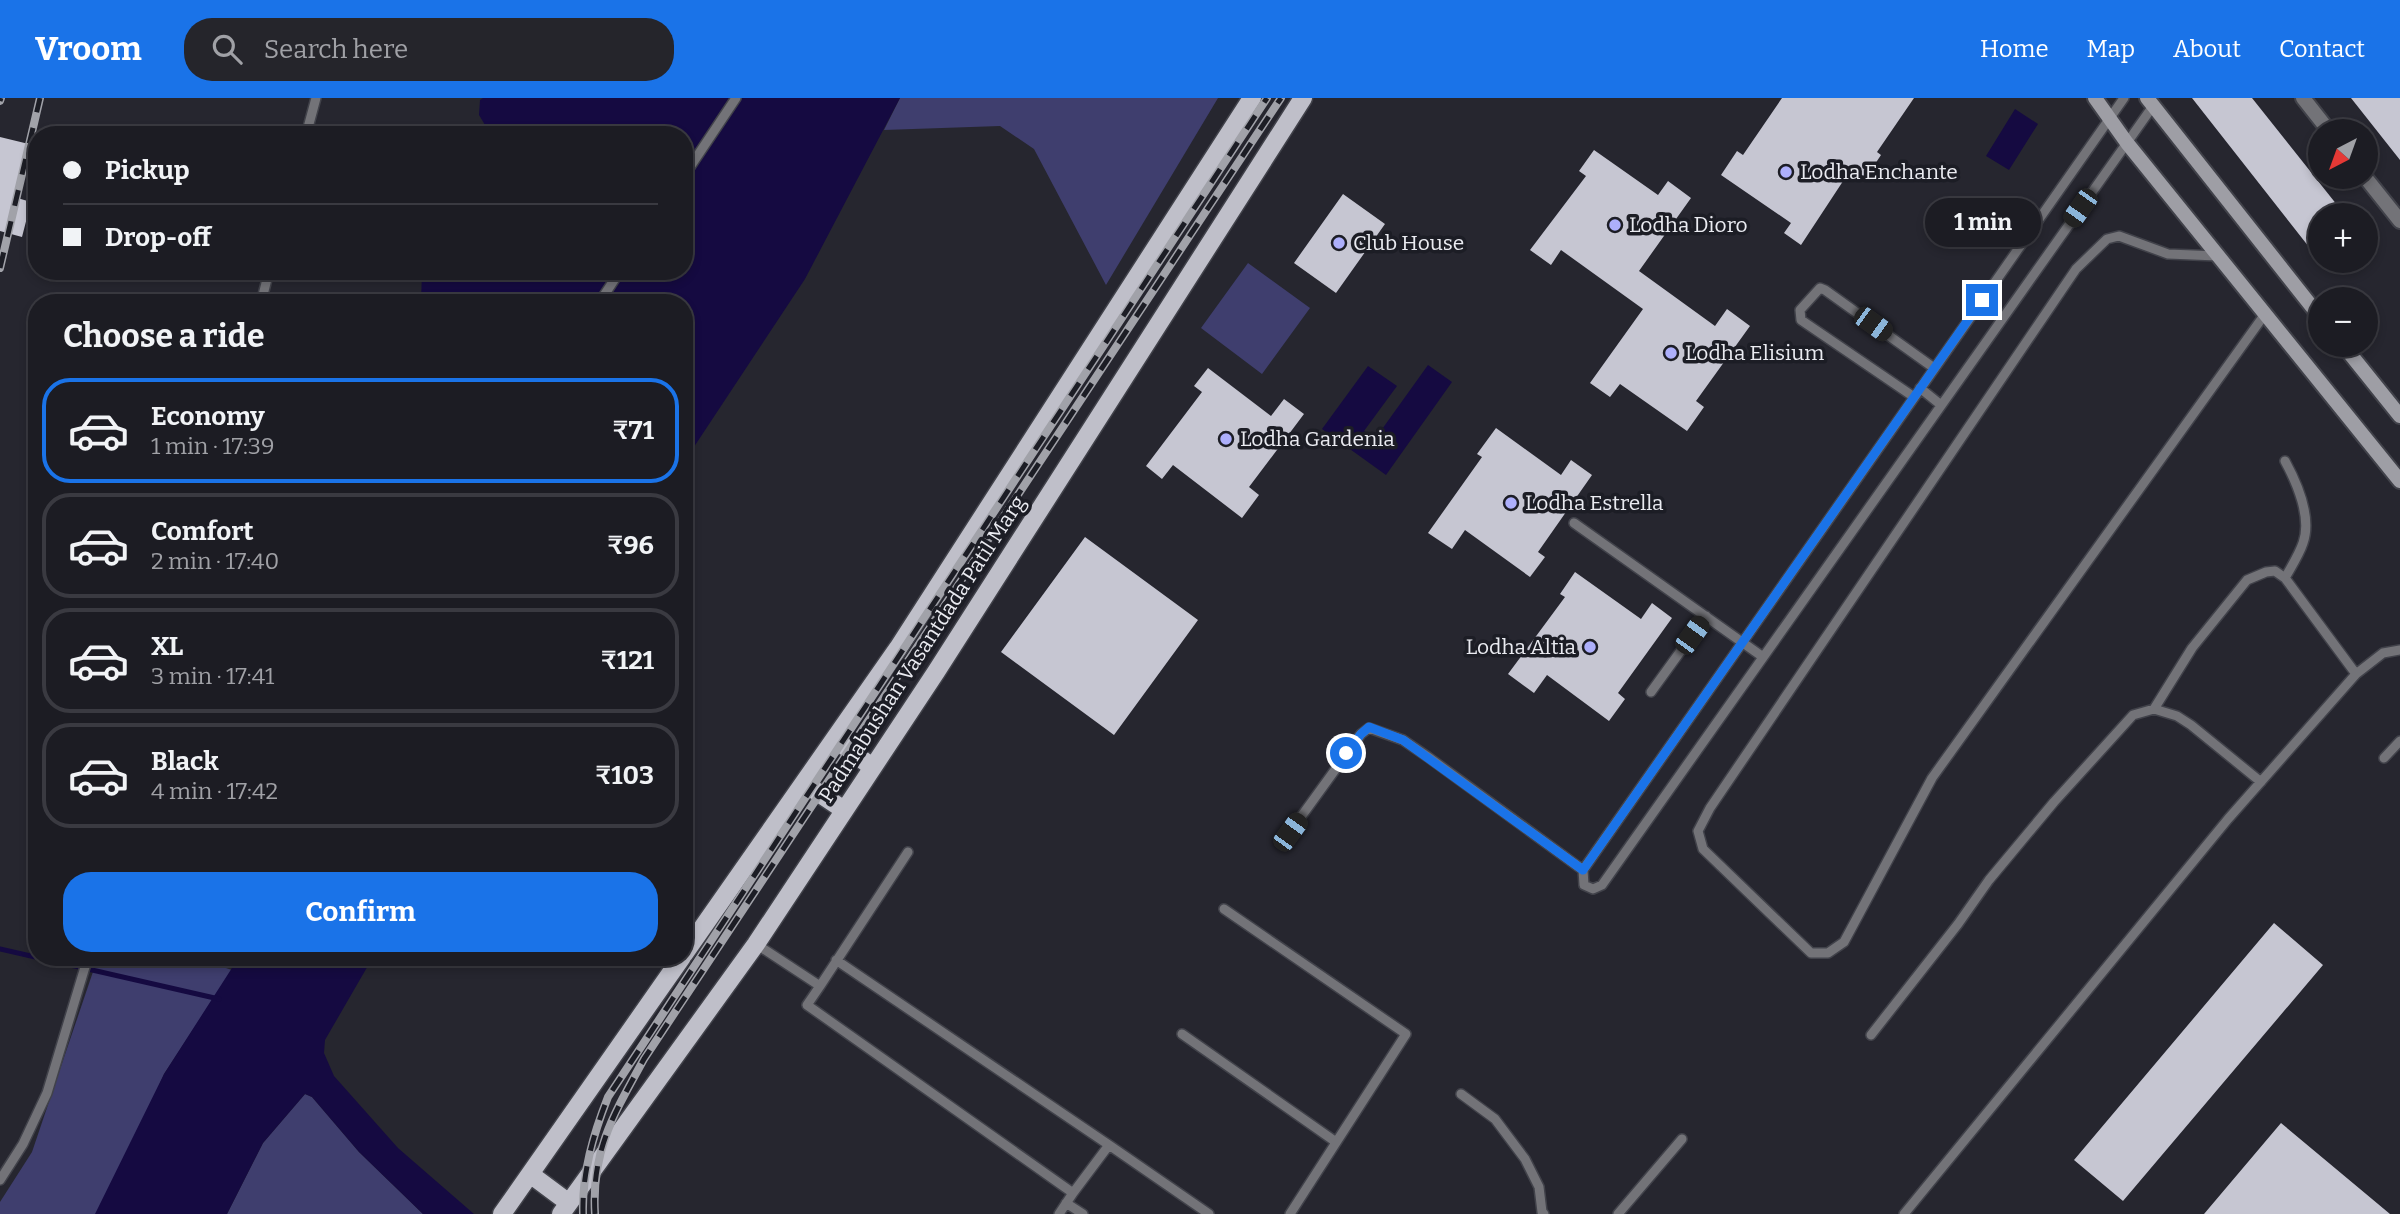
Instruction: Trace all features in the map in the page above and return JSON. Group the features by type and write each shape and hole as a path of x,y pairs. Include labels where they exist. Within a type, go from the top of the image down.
{"main road":[{"name":"Padmabushan Vasantdada Patil Marg","path":"693,942 898,649 1252,98"},
{"name":"Padmabushan Vasantdada Patil Marg","path":"565,1208 756,944 1303,98"},
{"path":"2095,98 2127,143 2400,481"},
{"path":"2150,102 2308,302"},
{"path":"2353,357 2400,416"},
{"path":"835,739 872,768"},
{"path":"804,783 844,810"},
{"name":"Padmabushan Vasantdada Patil Marg","path":"502,1214 676,966"},
{"path":"530,1174 565,1208"}],"street":[{"path":"2303,98 2320,119"},
{"path":"2375,189 2400,221"}],"lane":[{"path":"308,126 316,98"},
{"path":"693,162 736,98"},
{"path":"2124,98 1583,870 1584,884 1593,889 1602,885 2127,143 2150,102"},
{"path":"2218,256 2168,254 2119,236 2107,239 2076,269 1710,808 1698,831 1703,849 1811,953 1828,953 1844,942 1932,778 2265,314"},
{"path":"1914,397 1801,320 1800,310 1815,291 1820,288 1825,290 1934,368"},
{"path":"1920,388 1941,405"},
{"path":"2285,461 2300,488 2304,540 2285,578"},
{"path":"1574,523 1763,657"},
{"path":"2154,709 2192,648 2247,580 2266,572 2275,571 2285,578 2356,674"},
{"path":"1651,692 1706,616"},
{"path":"1904,1214 2261,782 2356,674 2383,653 2400,650"},
{"path":"1871,1035 1989,880 2054,802 2133,715 2154,709 2177,716 2261,782"},
{"path":"1290,832 1361,734 1369,727 1403,740 1583,870"},
{"path":"2384,758 2400,741"},
{"path":"908,852 807,1005 1073,1193"},
{"path":"1224,909 1406,1034 1290,1214"},
{"path":"756,944 820,986"},
{"path":"836,960 1209,1214"},
{"path":"0,1180 23,1143 47,1093 86,966"},
{"path":"1182,1034 1336,1142"},
{"path":"1461,1094 1495,1119 1525,1159 1539,1187 1542,1213"},
{"path":"1618,1214 1682,1139"},
{"path":"1059,1214 1109,1145"},
{"path":"1066,1203 1083,1214"}],"shaded area":[{"path":"900,98 1218,98 1106,285 1034,149 1000,126 884,130"},
{"path":"900,98 805,279 693,448 693,294 421,294 422,280 693,280 693,126 486,126 479,115 480,100"},
{"path":"2015,109 2038,124 2009,170 1986,156"},
{"path":"1248,263 1310,308 1262,374 1201,328"},
{"path":"1428,365 1452,382 1386,475 1322,429 1368,366 1397,386 1364,431 1375,439"},
{"path":"95,966 220,966 232,970 164,1074 103,1214 0,1214 0,1202 32,1152"},
{"path":"233,966 368,966 325,1040 324,1053 334,1076 398,1148 474,1214 423,1214 359,1152 312,1097 305,1094 263,1143 227,1214 95,1214 164,1074"},
{"path":"305,1094 312,1097 359,1152 423,1214 227,1214 263,1143"}],"building":[{"name":"Lodha Enchante","path":"1782,98 1914,98 1877,152 1881,155 1865,179 1851,169 1801,245 1784,233 1791,223 1721,175 1737,151 1743,155"},
{"path":"2192,98 2252,98 2308,168 2308,189 2324,189 2335,203 2308,203 2308,246"},
{"path":"2351,98 2400,98 2400,160 2378,132 2378,119 2368,119"},
{"path":"0,137 28,144 28,167 22,166 14,197 28,201 28,214 22,237 0,231"},
{"path":"1594,150 1658,195 1668,181 1691,198 1639,271 1715,326 1727,309 1750,326 1696,401 1704,407 1687,431 1620,384 1610,397 1590,383 1643,309 1561,250 1551,265 1530,250 1586,176 1579,171"},
{"name":"Club House","path":"1343,194 1385,224 1336,293 1294,263"},
{"name":"Lodha Gardenia","path":"1208,368 1271,416 1284,399 1304,414 1249,487 1259,495 1242,518 1173,465 1162,479 1146,466 1202,392 1194,386"},
{"name":"Lodha Estrella","path":"1496,428 1561,475 1571,460 1592,475 1538,552 1545,557 1530,577 1465,530 1452,549 1428,533 1482,457 1477,454"},
{"path":"1085,537 1198,620 1114,735 1001,652"},
{"name":"Lodha Altia","path":"1575,572 1641,619 1652,603 1672,618 1618,693 1625,699 1609,721 1547,675 1534,693 1508,674 1565,597 1560,594"},
{"path":"2274,923 2323,965 2123,1201 2074,1160"},
{"path":"2281,1123 2390,1214 2204,1214"}],"waterway":[{"path":"0,949 28,955"},
{"path":"74,966 219,999"}],"railway":[{"path":"33,126 40,98"},
{"path":"583,1214 584,1184 590,1154 608,1097 1267,98"},
{"path":"595,1214 597,1170 607,1132 644,1059 1281,98"},
{"path":"0,268 28,149"}],"place":[{"name":"Lodha Enchante","path":"1786,172"},
{"name":"Lodha Dioro","path":"1615,225"},
{"name":"Club House","path":"1339,243"},
{"name":"Lodha Elisium","path":"1671,353"},
{"name":"Lodha Gardenia","path":"1226,439"},
{"name":"Lodha Estrella","path":"1511,503"},
{"name":"Lodha Altia","path":"1590,647"}],"route":[{"path":"1346,753 1369,727 1403,740 1583,870 1982,300"}]}
